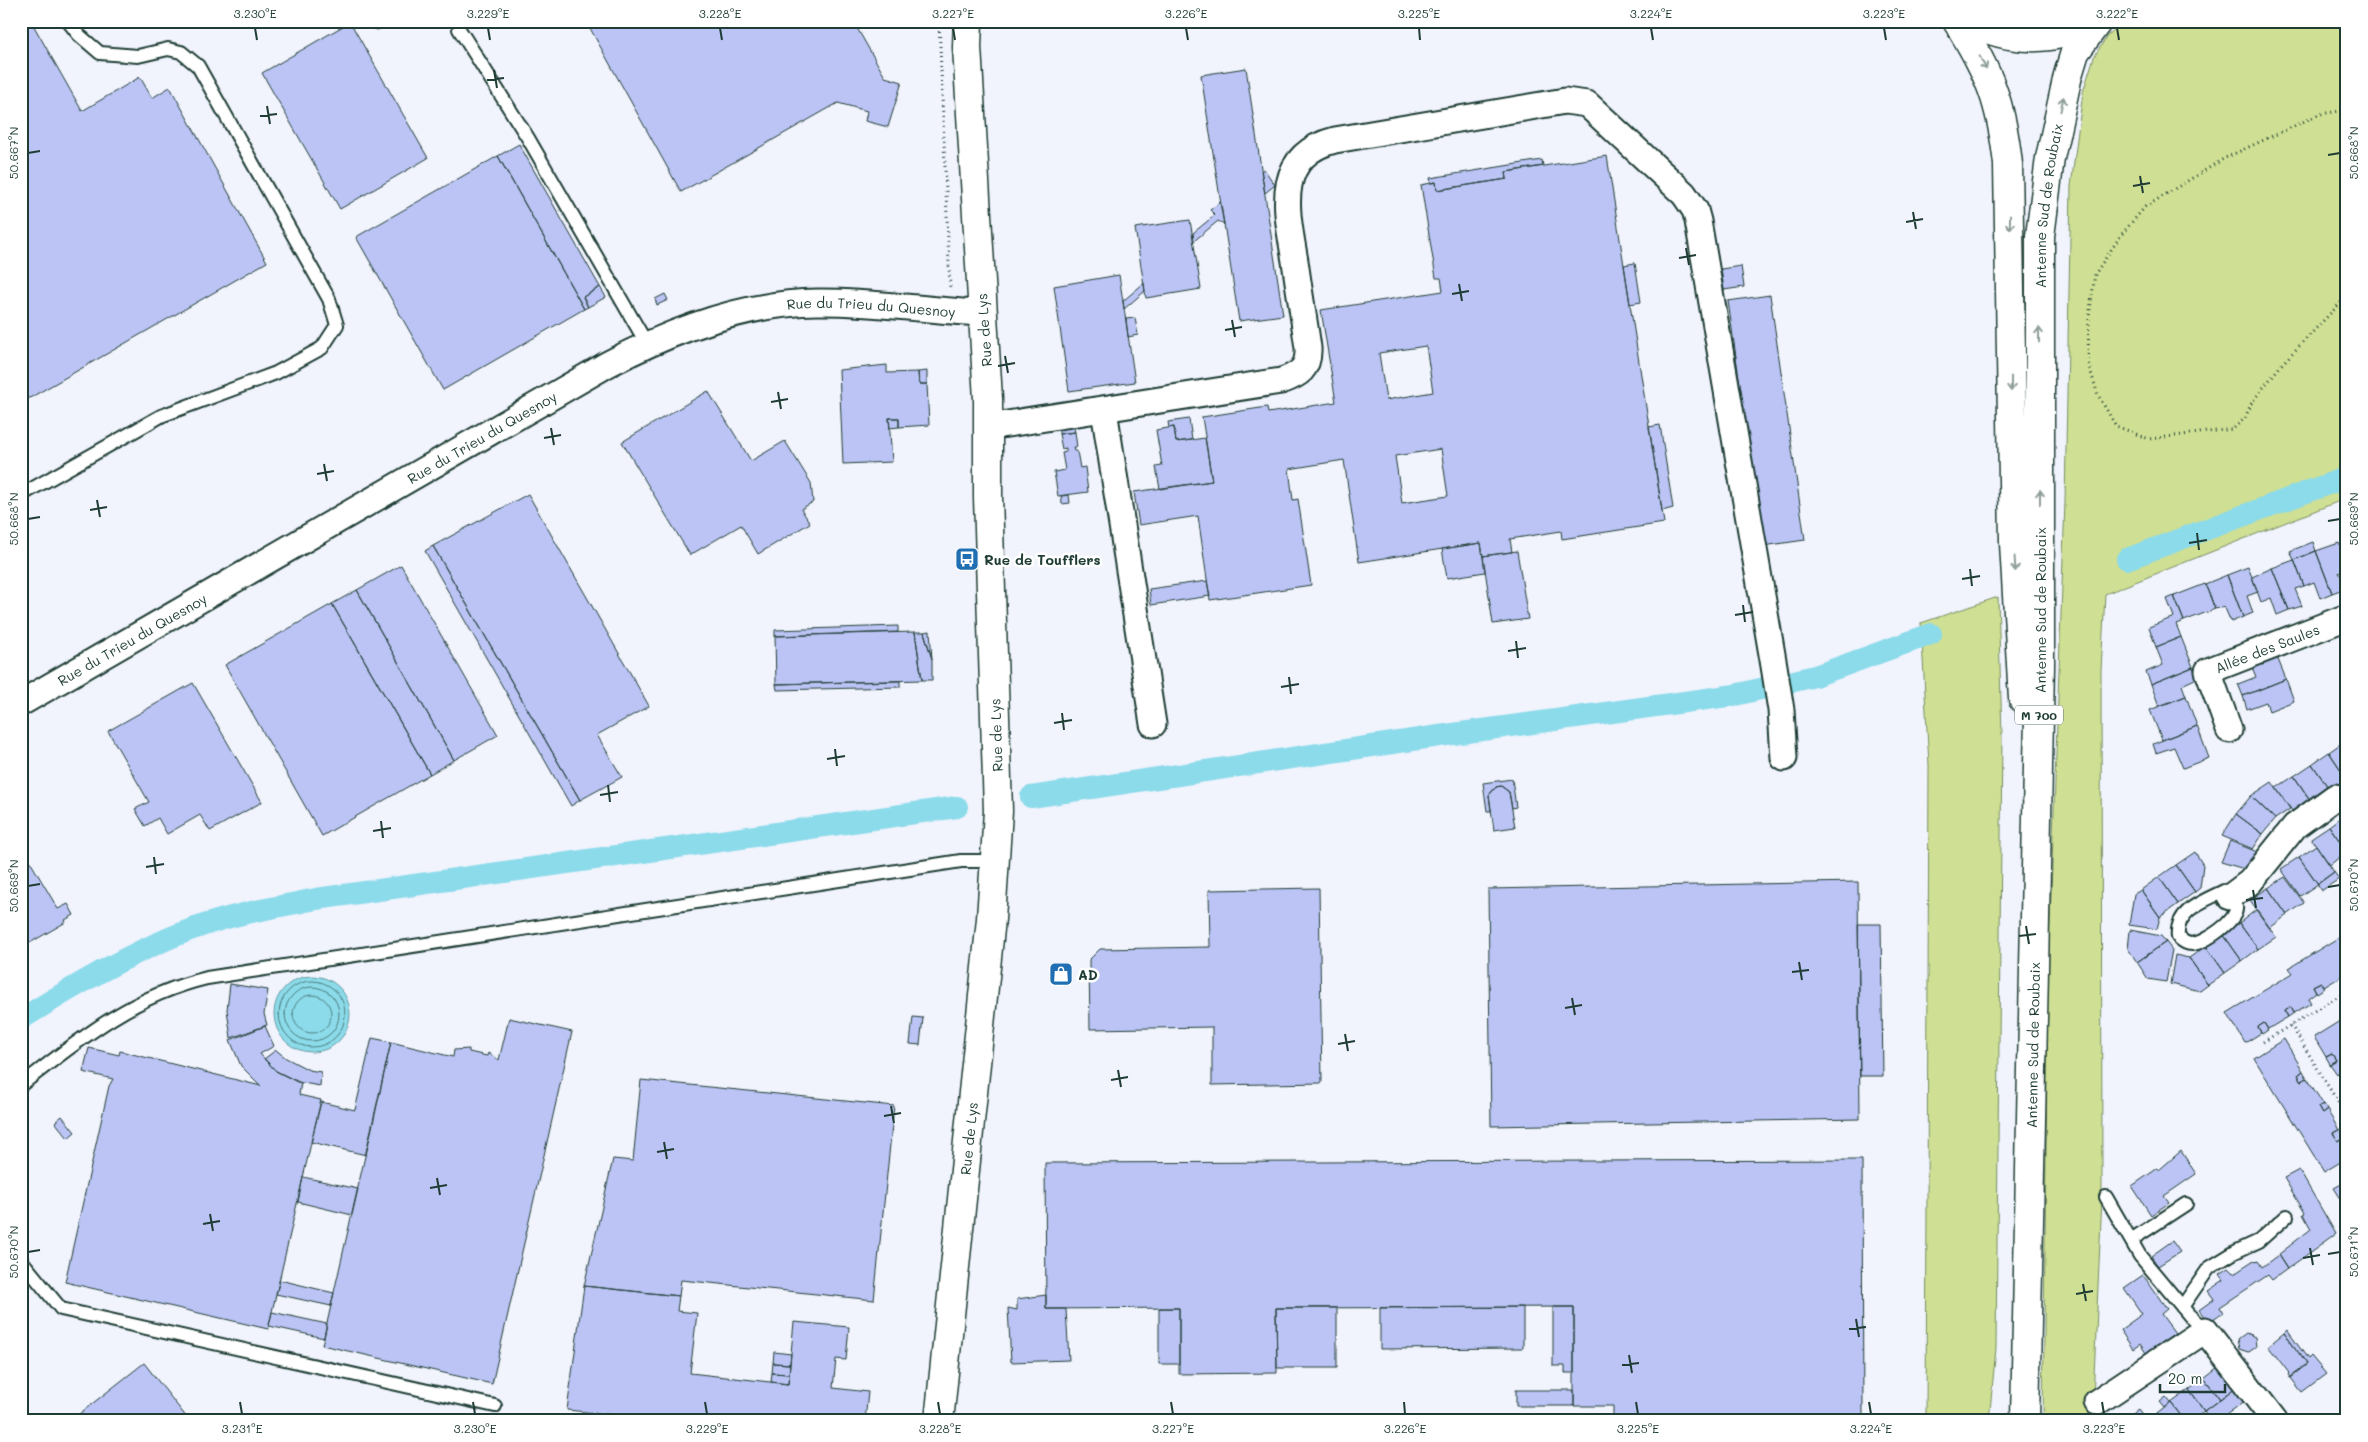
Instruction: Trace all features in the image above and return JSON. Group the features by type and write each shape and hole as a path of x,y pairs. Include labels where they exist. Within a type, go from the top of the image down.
{"main road":[{"name":"Antenne Sud de Roubaix","path":"1958,21 1981,59 1994,89 2004,134 2009,190 2014,543 2023,712 2010,1421"},
{"path":"1968,21 2000,34 2033,38 2066,33 2093,21"},
{"name":"Antenne Sud de Roubaix","path":"2025,1421 2040,666 2040,236 2050,158 2068,75 2076,52 2098,21"},
{"name":"Rue de Lys","path":"939,1421 996,861 998,779 990,557 988,427 966,30"}],"street":[{"path":"988,427 1281,381 1301,373 1307,365 1308,348 1287,208 1287,193 1295,168 1313,149 1335,140 1565,101 1587,104 1684,194 1694,210 1782,710 1784,758"},
{"name":"Rue du Trieu du Quesnoy","path":"21,703 608,364 648,346 728,316 787,304 845,303 983,314"},
{"path":"1104,410 1154,724"},
{"name":"Allée des Saules","path":"2229,730 2208,671 2338,620"},
{"path":"2230,897 2250,882 2295,826 2335,797"},
{"path":"2097,1402 2205,1330 2275,1421"}],"lane":[{"path":"21,495 161,416 276,373 322,348 337,325 329,299 198,66 181,52 168,49 138,56 100,53 79,35 68,21"},
{"path":"460,29 528,138 648,346"},
{"path":"21,1084 112,1016 173,987 228,973 961,861 996,861"},
{"path":"2224,891 2230,897 2236,904 2236,910 2233,918 2222,928 2199,943 2190,944 2178,937 2179,921 2186,913 2224,891"},
{"path":"2106,1197 2140,1256 2182,1307 2205,1330"},
{"path":"2131,1240 2186,1204"},
{"path":"2182,1307 2209,1268 2235,1252 2260,1241 2286,1216"},
{"path":"21,1260 60,1310 495,1406"}],"path":[{"path":"939,21 951,312"},
{"path":"2347,110 2320,114 2225,158 2145,207 2121,235 2095,274 2089,317 2088,363 2098,396 2116,426 2149,439 2233,429 2244,418 2252,402 2282,364 2347,296"},
{"path":"2263,1042 2347,991"},
{"path":"2291,1025 2347,1117"}],"green space":[{"path":"2124,21 2347,21 2347,498 2105,594 2101,671 2102,1197 2092,1421 2043,1421 2048,977 2065,502 2071,186 2083,92 2094,57 2107,36"},
{"path":"1998,597 2002,736 1996,1348 1989,1421 1926,1421 1929,765 1921,623"}],"water":[{"path":"305,976 319,976 333,982 344,993 350,1007 347,1029 339,1041 319,1052 305,1052 291,1046 280,1035 274,1021 274,1007 280,993 291,982"}],"building":[{"path":"21,21 31,21 82,111 140,77 152,98 170,87 267,262 21,403"},
{"path":"367,21 388,21 385,27 377,30 369,26"},
{"path":"586,21 853,21 885,77 902,82 888,127 865,121 867,111 838,103 681,192"},
{"path":"350,22 428,158 340,209 262,73"},
{"path":"1246,68 1283,315 1239,321 1201,75"},
{"path":"519,144 600,287 583,297 588,307 584,309 498,156"},
{"path":"498,156 584,309 443,390 356,237"},
{"path":"1607,156 1664,523 1562,539 1561,531 1510,539 1512,552 1483,556 1481,543 1359,562 1344,460 1289,469 1293,500 1298,499 1311,585 1210,600 1198,516 1139,525 1134,492 1212,481 1202,417 1267,407 1268,413 1336,402 1321,310 1443,291 1441,278 1436,278 1421,185 1436,182 1437,190 1507,179 1506,172","holes":["1426,346 1433,392 1386,400 1379,353","1441,449 1448,496 1402,503 1395,456"]},
{"path":"1542,160 1543,166 1506,172 1507,179 1437,190 1436,182 1431,183 1430,178"},
{"path":"1264,169 1275,185 1265,193 1261,171"},
{"path":"1220,202 1224,225 1218,221 1194,241 1193,233 1215,215 1210,210"},
{"path":"1190,220 1201,289 1146,298 1135,228"},
{"path":"1635,263 1641,302 1630,304 1624,265"},
{"path":"1741,266 1744,287 1724,290 1721,269"},
{"path":"1119,275 1135,382 1069,391 1054,286"},
{"path":"1144,283 1145,291 1124,309 1123,301"},
{"path":"600,287 606,297 588,307 583,297"},
{"path":"665,294 668,300 657,305 655,299"},
{"path":"1770,295 1805,540 1763,546 1728,301"},
{"path":"1135,318 1138,335 1128,337 1126,319"},
{"path":"887,365 887,373 918,372 919,384 927,384 929,425 899,427 899,418 889,418 892,462 843,464 839,370"},
{"path":"927,371 927,384 919,384 918,372"},
{"path":"708,391 751,461 785,441 811,483 813,502 801,509 810,523 758,554 741,525 690,555 622,442"},
{"path":"889,418 899,418 899,427 890,428"},
{"path":"1189,419 1192,440 1176,442 1174,427 1169,428 1168,422"},
{"path":"1660,425 1673,508 1662,511 1649,427"},
{"path":"1074,427 1075,432 1059,434 1059,429"},
{"path":"1174,427 1176,442 1205,438 1212,481 1160,489 1156,467 1162,466 1156,430"},
{"path":"1075,432 1077,447 1073,447 1074,451 1077,451 1080,468 1085,467 1088,492 1058,496 1054,472 1065,470 1062,453 1066,452 1066,448 1062,449 1059,434"},
{"path":"528,494 649,706 597,735 622,777 580,800 433,546"},
{"path":"1069,495 1070,503 1062,504 1061,496"},
{"path":"2313,542 2316,551 2294,560 2290,551"},
{"path":"1481,543 1485,572 1447,578 1442,549"},
{"path":"2339,543 2347,564 2347,569 2339,572 2346,588 2332,593 2316,551"},
{"path":"433,546 580,800 571,806 425,551"},
{"path":"1517,551 1528,619 1493,624 1483,556"},
{"path":"2316,551 2332,593 2320,598 2314,582 2304,586 2294,560"},
{"path":"2294,560 2304,586 2295,589 2302,606 2289,610 2272,568"},
{"path":"401,565 498,735 454,760 357,590"},
{"path":"2248,567 2258,592 2247,596 2253,613 2243,617 2227,575"},
{"path":"2272,568 2289,610 2277,615 2271,598 2261,602 2252,577"},
{"path":"2227,575 2243,617 2231,622 2224,606 2215,609 2205,584"},
{"path":"1207,581 1210,596 1151,605 1149,589"},
{"path":"2205,584 2215,609 2184,621 2174,596"},
{"path":"357,590 454,760 430,774 332,604"},
{"path":"2174,596 2184,621 2176,624 2181,637 2156,647 2149,627 2174,617 2167,599"},
{"path":"332,604 430,774 322,836 225,665"},
{"path":"898,626 898,632 775,636 775,630"},
{"path":"930,631 932,659 924,632"},
{"path":"915,632 922,680 776,684 775,636"},
{"path":"915,632 924,632 932,659 932,680 922,680"},
{"path":"2181,637 2193,667 2151,684 2146,672 2163,665 2156,647"},
{"path":"2277,657 2286,679 2243,696 2238,684 2256,677 2252,667"},
{"path":"2193,667 2197,678 2182,685 2186,696 2159,706 2151,684"},
{"path":"2286,679 2294,701 2269,711 2266,702 2247,709 2243,696"},
{"path":"900,681 900,687 777,690 776,684"},
{"path":"193,683 262,802 210,831 200,815 167,834 158,818 145,826 135,809 149,802 108,731"},
{"path":"2186,696 2197,726 2162,740 2150,710"},
{"path":"2197,726 2209,758 2183,768 2174,747 2156,753 2153,744"},
{"path":"2347,741 2347,779 2329,752"},
{"path":"2329,752 2347,779 2330,790 2312,764"},
{"path":"2312,764 2330,790 2312,803 2294,776"},
{"path":"2294,776 2312,803 2295,815 2276,788"},
{"path":"1512,779 1516,807 1512,808 1509,792 1501,786 1496,787 1489,795 1491,811 1487,811 1483,783"},
{"path":"2272,782 2290,809 2275,819 2251,796"},
{"path":"1501,786 1509,792 1515,827 1494,830 1489,795 1496,787"},
{"path":"2251,796 2275,819 2263,834 2236,814"},
{"path":"2236,814 2263,834 2253,849 2222,836"},
{"path":"2345,814 2347,816 2347,851 2329,826"},
{"path":"2329,826 2347,851 2330,865 2311,838"},
{"path":"2230,841 2260,853 2251,871 2221,862"},
{"path":"2316,845 2334,872 2318,884 2299,857"},
{"path":"21,846 58,909 68,904 74,915 65,920 66,922 21,948"},
{"path":"2195,852 2203,865 2200,888 2195,892 2176,865"},
{"path":"2299,857 2318,884 2300,896 2281,869"},
{"path":"2176,865 2195,892 2178,904 2159,877"},
{"path":"2334,872 2339,879 2321,891 2317,884"},
{"path":"2159,877 2178,904 2160,917 2141,890"},
{"path":"2285,877 2304,903 2287,915 2268,888"},
{"path":"1858,882 1860,1119 1491,1126 1488,889"},
{"path":"1319,888 1322,1083 1212,1085 1212,1027 1090,1029 1089,960 1100,949 1210,947 1209,890"},
{"path":"2268,888 2287,915 2270,928 2250,900"},
{"path":"2141,890 2160,917 2157,929 2129,925 2134,894"},
{"path":"2256,910 2276,937 2258,949 2239,923"},
{"path":"2239,923 2258,949 2242,961 2223,934"},
{"path":"1858,924 1881,924 1883,1076 1860,1076"},
{"path":"2130,930 2161,936 2166,942 2137,962 2128,949"},
{"path":"2223,934 2242,961 2225,973 2206,946"},
{"path":"2341,936 2347,945 2347,973 2324,987 2321,982 2313,986 2316,992 2308,998 2311,1003 2294,1013 2291,1007 2285,1011 2288,1017 2268,1029 2264,1023 2258,1027 2261,1033 2245,1043 2227,1013 2293,973 2289,968"},
{"path":"2166,942 2172,950 2166,982 2148,979 2137,962"},
{"path":"2206,946 2225,973 2208,985 2189,958"},
{"path":"2175,955 2189,958 2208,985 2200,991 2170,984"},
{"path":"2321,982 2325,988 2317,993 2313,986"},
{"path":"230,984 268,990 264,1014 267,1025 231,1038 227,1010"},
{"path":"2291,1007 2294,1013 2288,1017 2285,1011"},
{"path":"913,1017 923,1018 920,1045 910,1044"},
{"path":"509,1018 572,1032 492,1384 322,1345 391,1042 453,1057 454,1050 469,1049 469,1052 487,1056 488,1053 499,1060"},
{"path":"2343,1019 2347,1024 2347,1078 2342,1071 2337,1074 2330,1064 2336,1060 2332,1054 2326,1057 2314,1037"},
{"path":"2264,1023 2268,1030 2262,1034 2258,1027"},
{"path":"265,1026 274,1046 260,1054 276,1071 301,1083 299,1095 321,1100 268,1329 65,1282 109,1086 113,1079 83,1072 89,1048 119,1055 120,1051 261,1086 241,1066 230,1040"},
{"path":"372,1038 391,1042 366,1155 311,1142 321,1102 355,1110"},
{"path":"2284,1039 2303,1071 2298,1075 2302,1081 2307,1078 2323,1104 2318,1107 2322,1114 2327,1110 2339,1130 2333,1133 2338,1141 2344,1138 2347,1142 2347,1158 2324,1172 2254,1058"},
{"path":"276,1050 286,1058 309,1070 321,1072 320,1086 297,1082 276,1071 264,1059"},
{"path":"2332,1054 2336,1060 2330,1064 2326,1057"},
{"path":"2303,1071 2307,1078 2302,1081 2298,1075"},
{"path":"641,1080 894,1106 874,1300 681,1280 679,1296 584,1286 613,1159 633,1161"},
{"path":"2323,1104 2327,1110 2322,1114 2318,1107"},
{"path":"62,1116 75,1132 68,1138 55,1122"},
{"path":"2340,1129 2345,1137 2338,1141 2333,1133"},
{"path":"2181,1151 2196,1174 2164,1196 2169,1203 2151,1215 2132,1186 2158,1168 2159,1170"},
{"path":"1862,1160 1863,1421 1613,1421 1613,1406 1574,1406 1574,1307 1276,1308 1277,1373 1179,1374 1179,1308 1046,1309 1045,1163"},
{"path":"2299,1170 2336,1234 2287,1269 2278,1255 2311,1229 2303,1214 2305,1213 2284,1178"},
{"path":"303,1177 358,1189 352,1215 298,1202"},
{"path":"2347,1181 2347,1208 2334,1188"},
{"path":"2172,1241 2180,1252 2158,1266 2151,1256"},
{"path":"2278,1255 2287,1269 2272,1280 2268,1275 2220,1307 2223,1313 2209,1323 2199,1310 2214,1299 2208,1291 2224,1280 2220,1274 2229,1268 2234,1273 2254,1260 2255,1262 2258,1261 2262,1267"},
{"path":"2143,1275 2167,1309 2161,1314 2175,1333 2146,1353 2140,1344 2133,1349 2120,1330 2142,1314 2124,1288"},
{"path":"280,1280 334,1293 331,1306 276,1294"},
{"path":"584,1286 679,1296 677,1311 697,1313 690,1373 788,1384 794,1322 849,1327 846,1360 836,1359 833,1388 868,1392 865,1421 675,1421 567,1410"},
{"path":"1046,1295 1046,1309 1066,1309 1069,1360 1011,1362 1008,1308 1017,1310 1017,1299"},
{"path":"1523,1307 1523,1348 1380,1349 1380,1308"},
{"path":"1553,1307 1574,1307 1574,1373 1565,1373 1565,1366 1553,1366"},
{"path":"1159,1308 1179,1308 1179,1364 1159,1364"},
{"path":"1276,1308 1337,1308 1337,1368 1277,1368"},
{"path":"272,1312 327,1324 324,1338 269,1326"},
{"path":"2287,1330 2308,1359 2311,1356 2326,1374 2302,1392 2290,1377 2307,1364 2284,1333"},
{"path":"2246,1333 2255,1337 2256,1347 2249,1352 2240,1349 2238,1339"},
{"path":"2284,1333 2307,1364 2290,1378 2289,1373 2268,1346"},
{"path":"774,1352 791,1354 790,1364 773,1363"},
{"path":"144,1363 187,1418 184,1421 76,1421 74,1418"},
{"path":"773,1363 790,1364 789,1374 772,1373"},
{"path":"2218,1367 2222,1374 2225,1372 2236,1387 2220,1399 2204,1378"},
{"path":"772,1373 789,1374 788,1384 771,1382"},
{"path":"2204,1378 2220,1399 2204,1411 2189,1390"},
{"path":"2236,1387 2246,1400 2218,1421 2211,1421 2204,1411"},
{"path":"1516,1390 1574,1390 1574,1406 1516,1406"},
{"path":"2189,1390 2204,1411 2192,1421 2185,1421 2171,1403"},
{"path":"2166,1397 2171,1403 2165,1408 2160,1402"},
{"path":"2171,1403 2185,1421 2156,1421 2153,1417"},
{"path":"2138,1409 2147,1421 2129,1421 2126,1418"}],"waterway":[{"path":"2127,559 2347,477"},
{"path":"1031,797 1446,735 1735,695 1815,676 1931,634"},
{"path":"21,1019 86,980 154,945 215,921 243,914 316,899 957,807"}],"place":[{"name":"Rue de Toufflers","path":"967,559"},
{"name":"AD","path":"1061,974"}]}
